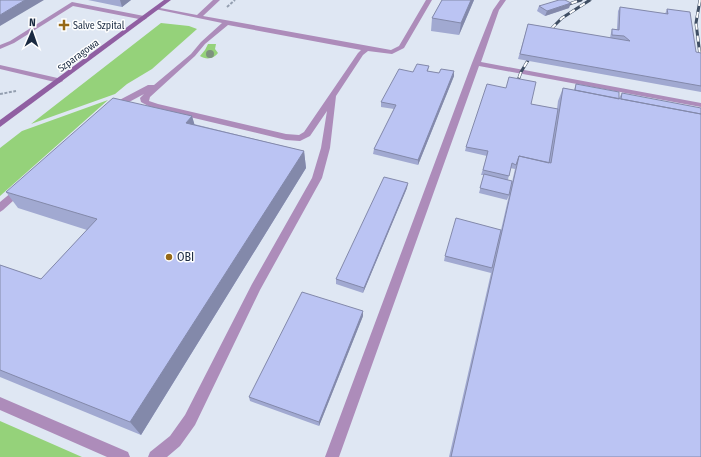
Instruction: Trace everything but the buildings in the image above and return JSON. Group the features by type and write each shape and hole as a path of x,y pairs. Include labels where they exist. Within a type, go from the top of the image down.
{"street":[{"name":"Szparagowa","path":"0,124 168,0"},
{"path":"198,16 217,0"},
{"path":"157,8 386,52 400,49 429,0"},
{"path":"332,457 476,63 496,10 502,0"},
{"path":"0,47 12,42 72,4 144,18"},
{"path":"227,22 147,95 144,98 145,102 176,111 300,138 307,134 360,54 366,48"},
{"path":"476,63 701,105"},
{"path":"0,67 59,81"},
{"path":"104,114 121,102 161,82"},
{"path":"155,457 166,451 179,437 190,420 263,273 317,178 322,164 327,140 332,96"},
{"path":"0,208 29,182"},
{"path":"0,403 123,457"}],"path":[{"path":"0,94 16,91"}],"green space":[{"path":"161,23 189,26 197,29 152,69 127,84 115,94 31,124"},
{"path":"208,44 216,44 215,49 218,53 212,58 200,56"},
{"path":"108,100 0,196 0,148 22,131"},
{"path":"0,421 82,457 0,457"}],"railway":[{"path":"560,7 581,0"},
{"path":"543,37 562,18 590,0"},
{"path":"700,0 696,23 701,63"},
{"path":"515,89 521,72 533,52"}],"place":[{"name":"Salve Szpital","path":"64,25"},
{"name":"OBI","path":"169,257"}]}
